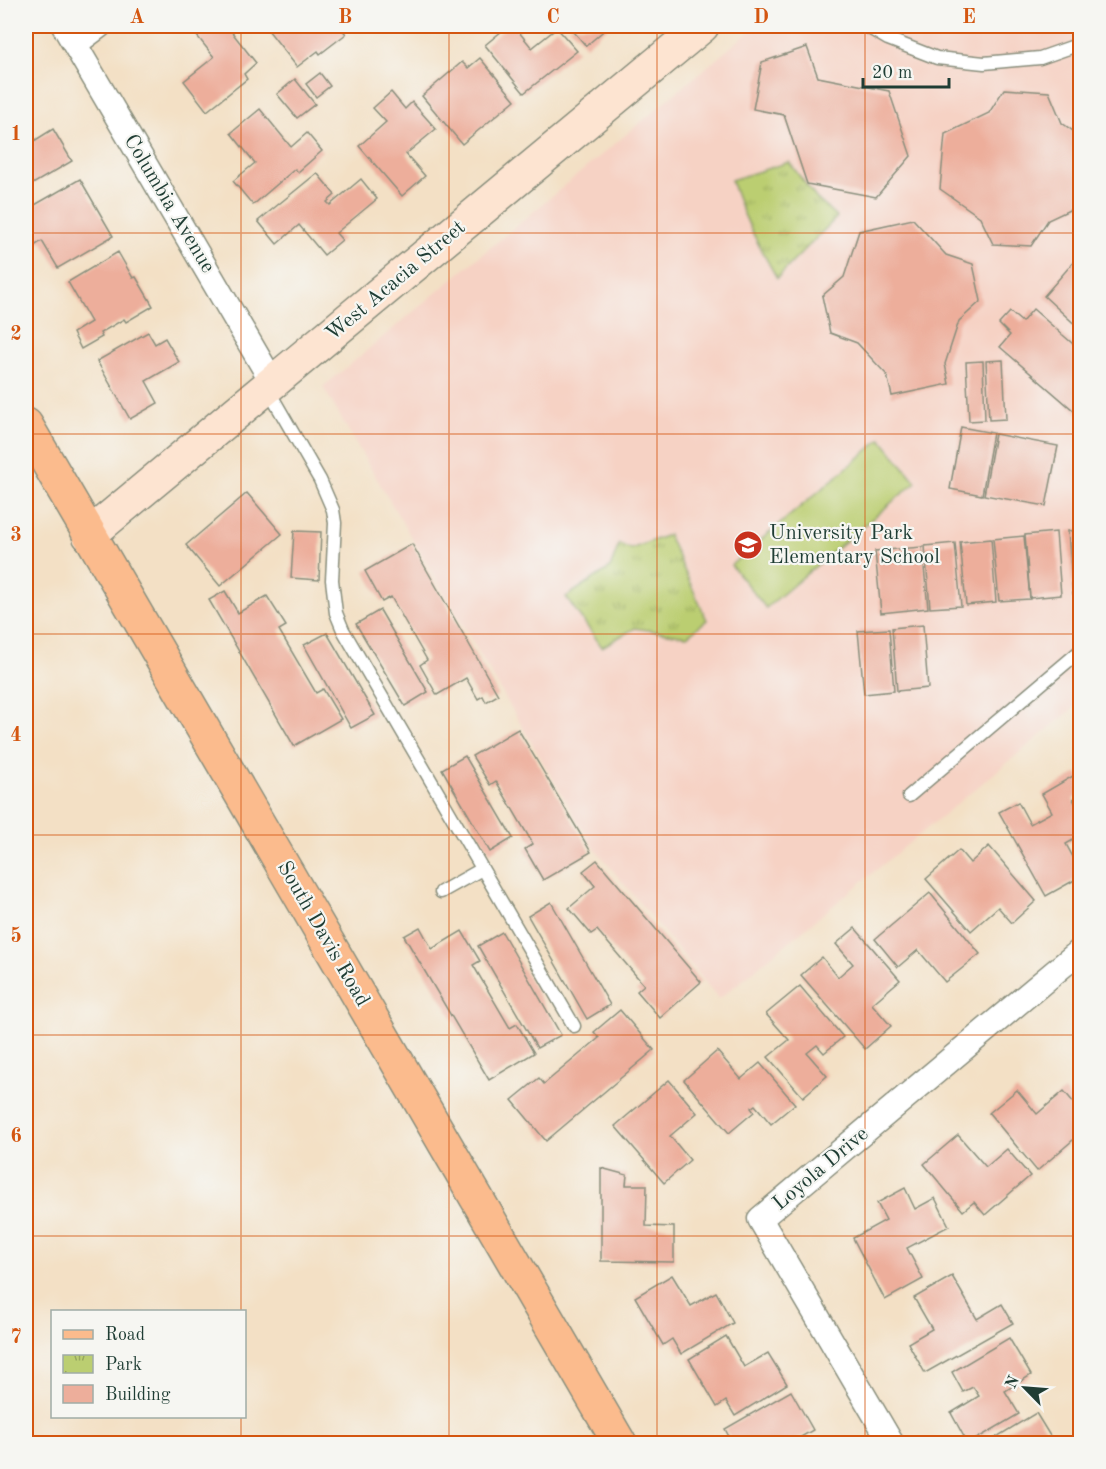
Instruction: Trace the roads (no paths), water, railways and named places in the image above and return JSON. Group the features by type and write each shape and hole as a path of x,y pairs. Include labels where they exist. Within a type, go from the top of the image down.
{"main road":[{"name":"South Davis Road","path":"26,425 620,1443"}],"street":[{"path":"69,35 99,26"},
{"name":"West Acacia Street","path":"89,535 702,26"},
{"name":"Columbia Avenue","path":"69,35 270,386"},
{"name":"Loyola Drive","path":"892,1443 760,1219 1080,951"}],"lane":[{"path":"866,26 888,39 938,58 984,63 1040,58 1080,45"},
{"path":"270,386 320,480 333,510 335,523 332,580 336,613 343,630 574,1026"},
{"path":"909,796 1080,651"},
{"path":"441,892 482,869"}],"place":[{"name":"University Park Elementary School","path":"748,545"}]}
